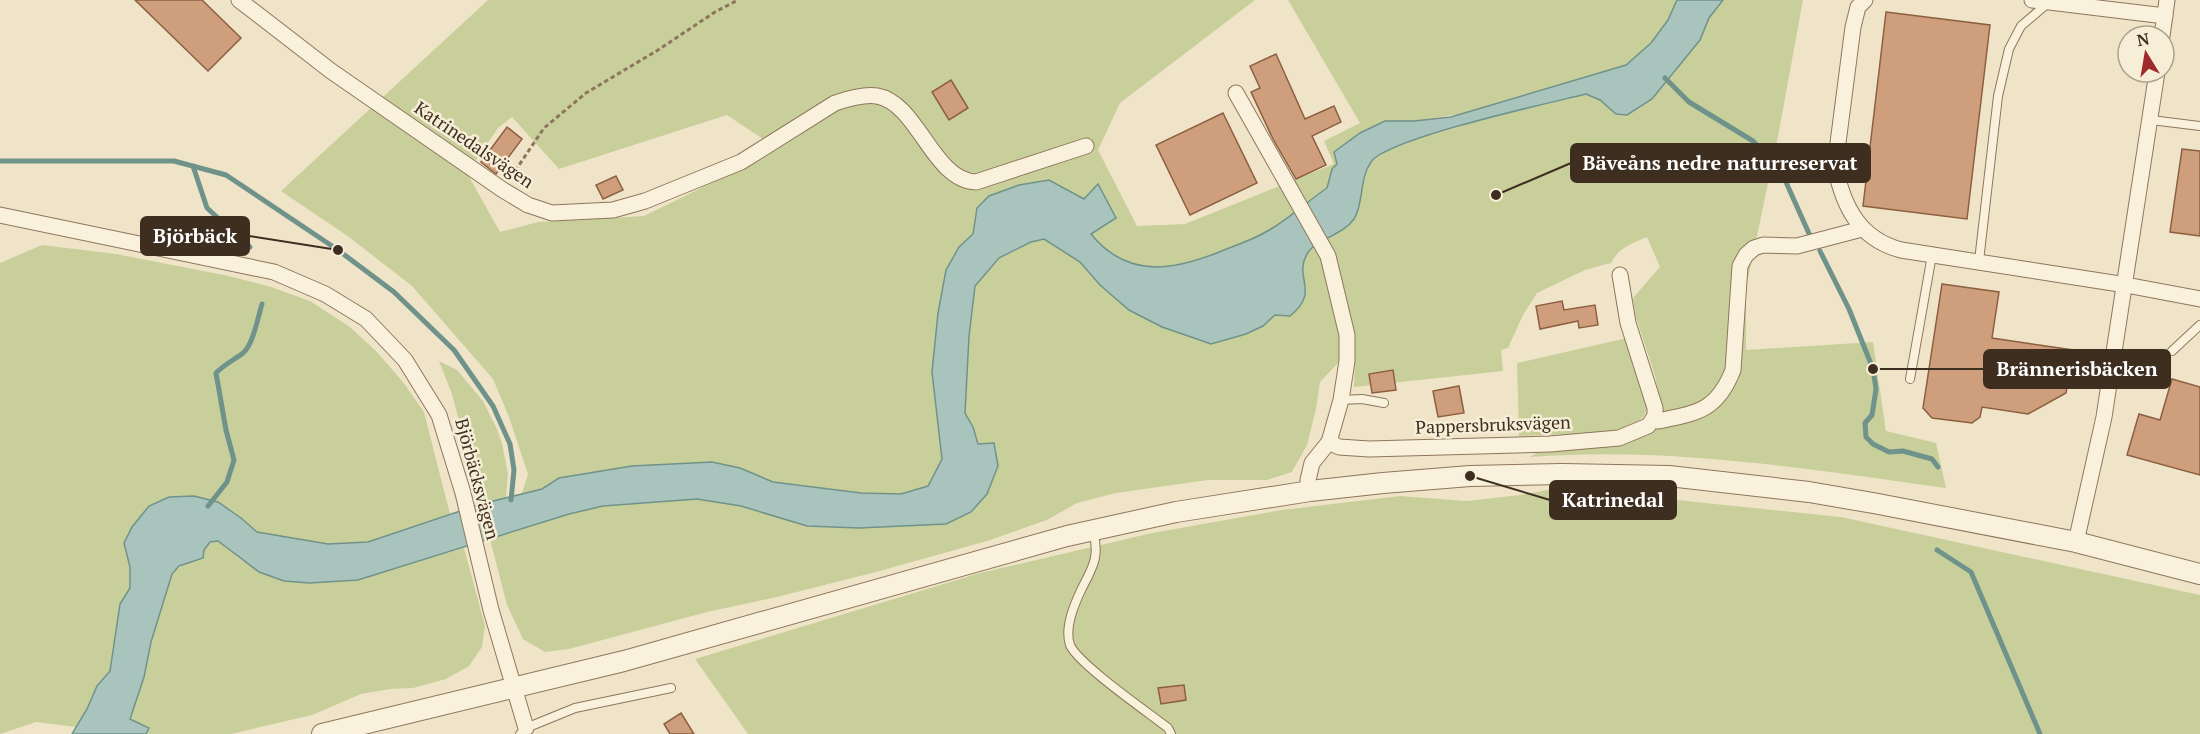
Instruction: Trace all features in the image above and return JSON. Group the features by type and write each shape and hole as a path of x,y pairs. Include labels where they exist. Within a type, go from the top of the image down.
{"street":[{"name":"Katrinedalsvägen","path":"239,0 331,71 503,190 528,205 552,213 613,210 645,201 741,162 835,103 850,98 876,96 897,104 953,174 967,182 976,182 1086,146"},
{"path":"1865,0 1858,7 1853,27 1835,166 1846,204 1862,229 1872,238 1884,246 1932,255 2126,285 2200,299"},
{"path":"2032,0 2165,16"},
{"path":"2164,24 2167,0"},
{"path":"2076,542 2102,428 2156,84"},
{"path":"1236,93 1328,256 1347,335 1347,362 1341,400 1329,442 1312,463 1308,480 1310,491"},
{"name":"Björbäcksvägen","path":"0,215 274,272 325,294 366,319 405,360 439,415 463,493 476,550 515,688 523,731"},
{"name":"Pappersbruksvägen","path":"1329,442 1339,447 1370,449 1550,444 1620,438 1641,430 1653,419 1658,421 1702,411 1719,398 1732,370 1740,266 1746,255 1754,248 1763,245 1797,246 1862,229"},
{"path":"1620,275 1628,323 1655,408 1653,419"},
{"path":"322,734 624,661 954,566 1092,530 1176,512 1310,491 1383,483 1470,476 1562,474 1669,476 1809,492 2076,542 2200,574"}],"lane":[{"path":"1979,261 1998,96 2009,49 2021,26 2049,2"},
{"path":"2151,120 2200,126"},
{"path":"1910,379 1932,255"},
{"path":"2172,351 2200,325"},
{"path":"1341,400 1362,399 1384,403"},
{"path":"1092,530 1096,541 1094,567 1072,611 1069,629 1070,645 1085,664 1168,728 1171,734"},
{"path":"523,731 575,708 671,688"}],"path":[{"path":"503,190 544,128 586,93 738,0"}],"green space":[{"path":"488,0 1255,0 1120,103 1098,150 1137,226 1185,224 1334,164 1324,141 1360,123 1288,0 1803,0 1779,131 1746,288 1746,350 1873,342 1886,431 1936,443 1946,488 1791,467 1686,457 1582,454 1530,457 1542,449 1658,428 1662,410 1655,376 1635,314 1633,298 1660,267 1647,237 1622,250 1611,263 1585,270 1537,293 1523,315 1508,348 1501,350 1503,371 1354,387 1355,361 1339,362 1320,382 1307,445 1292,472 1267,480 1208,480 1116,493 1077,503 1047,520 987,541 876,572 707,612 569,649 545,652 523,639 507,605 490,539 569,514 603,506 697,499 741,506 807,526 859,528 946,524 971,512 978,444 973,427 965,413 969,336 975,285 999,259 1031,242 1044,239 1080,262 1100,285 1162,327 1211,344 1246,334 1263,326 1275,315 1290,315 1306,288 1302,268 1307,253 1324,241 1362,185 1371,162 1389,150 1420,138 1463,126 1460,114 1414,121 1385,121 1332,169 1327,188 1278,224 1256,237 1210,255 1174,265 1156,267 1139,265 1122,259 1106,249 1091,234 1116,218 1049,180 977,208 973,234 959,247 939,425 942,459 928,486 901,494 861,493 773,482 740,468 712,462 633,466 559,478 542,489 522,493 528,474 509,417 493,379 412,286 349,237 281,191","holes":["727,115 769,143 740,169 644,216 538,222 500,232 467,173 498,128 512,117 559,169"]},
{"path":"42,245 116,254 229,276 271,287 310,301 350,327 377,352 403,382 424,412 450,514 368,542 328,544 257,532 218,502 194,496 169,497 124,543 130,567 130,588 120,604 110,671 97,686 76,727 36,722 0,734 0,263"},
{"path":"1627,338 1649,403 1645,414 1638,422 1618,431 1606,433 1519,436 1517,363"},
{"path":"439,361 457,370 483,401 496,427 502,443 508,474 506,497 481,504 452,394"},
{"path":"1564,487 1629,488 1628,495 1841,517 2200,595 2200,734 748,734 695,659 980,573 1152,533 1282,510 1400,496 1467,501"},
{"path":"218,541 241,560 284,581 309,583 358,580 464,548 485,626 482,647 469,666 446,679 413,688 361,694 312,715 231,734 147,734 148,728 130,719 144,677 151,642 172,573 204,550 210,542"}],"water":[{"path":"1677,0 1723,0 1709,18 1700,40 1652,99 1627,115 1616,114 1600,100 1586,94 1471,122 1437,132 1384,153 1371,162 1367,169 1354,219 1343,229 1317,244 1307,254 1303,270 1304,299 1299,307 1290,316 1275,315 1263,326 1246,334 1211,344 1162,327 1129,310 1100,285 1080,262 1044,239 1031,242 999,258 975,286 969,336 965,413 973,427 978,444 994,443 998,466 987,494 971,512 946,524 859,528 807,526 741,506 697,499 603,506 569,514 358,580 309,583 284,581 259,572 218,541 210,542 204,550 203,558 179,566 172,574 130,719 149,728 146,734 72,734 97,686 110,671 120,604 130,588 130,567 124,543 132,527 149,506 169,497 194,496 218,502 257,532 328,544 368,542 481,504 542,489 559,478 632,466 712,462 740,468 773,482 861,493 901,494 928,486 942,459 932,372 938,313 946,270 959,247 973,234 977,208 989,196 1019,185 1049,180 1084,199 1098,184 1116,218 1091,234 1106,249 1122,259 1139,265 1156,267 1192,261 1266,232 1327,188 1332,169 1337,164 1334,152 1360,133 1385,121 1451,117 1626,65 1651,43 1668,20"}],"building":[{"path":"135,0 202,0 241,38 208,71"},
{"path":"1886,12 1990,25 1967,219 1863,206"},
{"path":"1276,54 1305,119 1334,106 1341,122 1312,136 1326,165 1296,179 1273,139 1251,92 1260,88 1250,66"},
{"path":"951,80 968,108 949,120 932,92"},
{"path":"1223,113 1257,183 1190,215 1156,145"},
{"path":"507,127 522,139 496,174 481,162"},
{"path":"2182,149 2200,151 2200,236 2170,232"},
{"path":"616,176 623,190 603,199 596,185"},
{"path":"1942,284 1999,292 1992,338 2073,350 2066,393 2028,414 1982,407 1980,417 1972,423 1932,418 1923,408"},
{"path":"1562,301 1564,310 1595,305 1598,325 1579,328 1578,321 1540,329 1536,306"},
{"path":"1393,370 1396,390 1372,393 1369,374"},
{"path":"2172,379 2200,387 2200,475 2127,455 2139,414 2160,420"},
{"path":"1459,386 1464,413 1438,417 1433,391"},
{"path":"1184,685 1186,700 1161,704 1158,688"},
{"path":"681,713 694,734 670,734 664,724"}],"waterway":[{"path":"1665,78 1689,102 1753,141 1781,171 1811,238"},
{"path":"0,161 174,161 226,175 338,250 394,292 454,350 493,406 510,444 514,470 511,500"},
{"path":"193,166 207,208 250,247"},
{"path":"1820,251 1849,309 1873,369 1876,389 1872,415 1865,423 1866,437 1873,444 1889,452 1903,451 1932,459 1938,467"},
{"path":"208,506 227,482 234,460 216,373 247,349 262,304"},
{"path":"1937,550 1971,572 2040,734"}],"place":[{"name":"Bäveåns nedre naturreservat","path":"1496,195"},
{"name":"Björbäck","path":"338,250"},
{"name":"Brännerisbäcken","path":"1873,369"},
{"name":"Katrinedal","path":"1470,476"}]}
